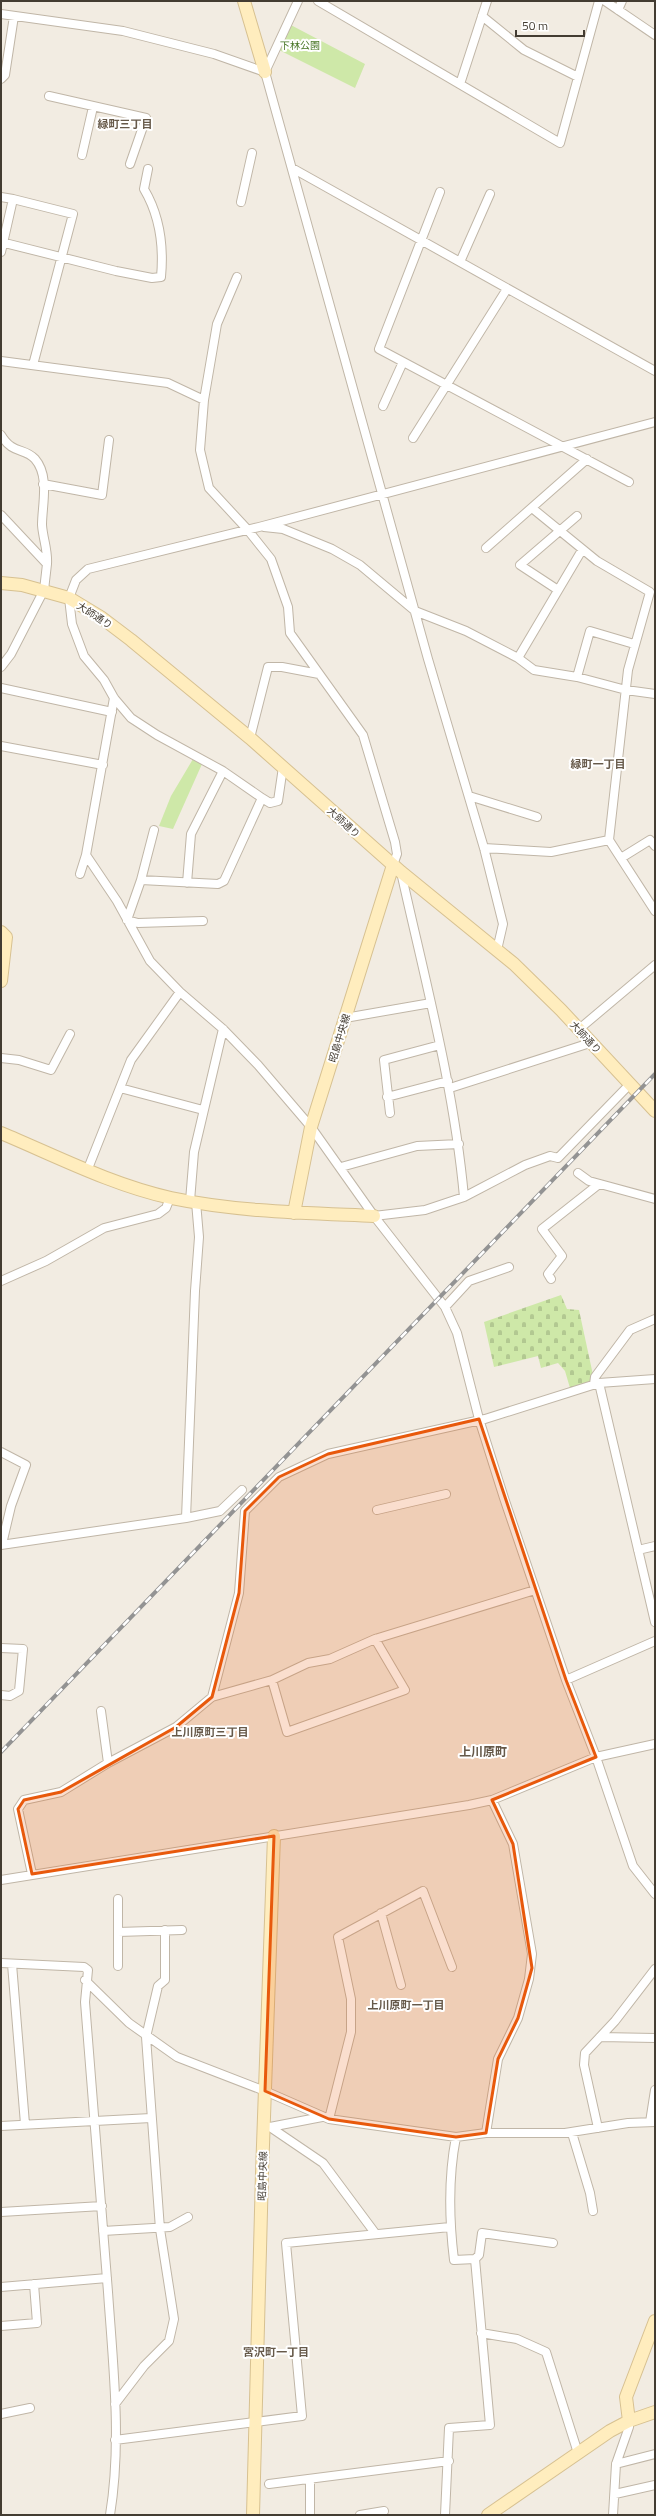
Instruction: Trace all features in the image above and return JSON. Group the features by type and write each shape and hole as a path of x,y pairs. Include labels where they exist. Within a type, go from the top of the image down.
{"street":[{"path":"244,1 415,611 484,848 503,924 497,950"},
{"path":"265,72 298,1"},
{"path":"318,1 560,143 598,1"},
{"path":"460,84 487,1"},
{"path":"605,1 655,36"},
{"path":"618,10 622,1"},
{"path":"1,14 123,31 214,54 265,72"},
{"path":"1,79 5,75 14,16"},
{"path":"482,16 524,50 578,77"},
{"path":"48,96 146,118 130,164"},
{"path":"82,155 93,107"},
{"path":"242,202 252,153"},
{"path":"292,168 655,371"},
{"path":"2,242 116,271 152,278 161,277 163,257 158,219 155,207 144,189 148,170"},
{"path":"440,192 379,349 564,446 629,482"},
{"path":"460,262 490,194"},
{"path":"1,197 73,214 63,257 33,365"},
{"path":"1,252 2,242 13,199"},
{"path":"237,277 216,324 204,400 200,450 209,488 247,529 271,559 288,607 290,633 363,735 395,842 397,869 431,1003 449,1084 459,1144 464,1196"},
{"path":"413,438 506,289"},
{"path":"1,361 168,383 204,400"},
{"path":"383,406 403,362"},
{"path":"283,767 278,801 270,803 223,771 156,735 131,718 114,698 104,680 84,656 72,624 69,598 76,580 88,569 258,527 655,422"},
{"path":"1,435 8,446 35,460 41,471 43,484 42,527 48,551 44,590 11,654 1,667"},
{"path":"43,484 102,496 109,440"},
{"path":"486,548 587,459"},
{"path":"532,508 582,550 650,592 634,644 626,690 609,840 655,911"},
{"path":"1,515 47,564"},
{"path":"558,590 520,565 577,516"},
{"path":"258,527 283,529 332,548 360,565 415,611 466,631 518,658 534,670 577,677 626,690 655,694"},
{"path":"518,658 582,550"},
{"name":"大師通り","path":"1,584 22,585 69,598 102,618 131,640 250,738 397,869 497,950 561,1010 590,1043 655,1111"},
{"path":"577,677 590,630 634,644"},
{"path":"250,738 268,667 282,667 319,674"},
{"path":"1,688 112,712"},
{"path":"80,874 86,855 87,840 103,765 114,698"},
{"path":"1,746 103,765"},
{"path":"187,883 191,834 223,771"},
{"path":"469,796 537,817"},
{"path":"141,880 218,884 224,880 262,798"},
{"path":"126,920 141,880 154,830"},
{"path":"484,848 551,852 609,840"},
{"path":"621,858 650,840 655,846"},
{"path":"86,855 150,962 180,992 223,1029 258,1065 311,1127 341,1167 374,1216 445,1308 457,1333 479,1419 566,1680 596,1757 633,1866 655,1894"},
{"name":"昭島中央線","path":"294,1213 311,1127 345,1018 397,869"},
{"path":"126,920 138,923 203,921"},
{"path":"1,932 5,934 6,946 1,981"},
{"path":"578,1030 655,965"},
{"path":"87,1171 131,1060 180,992"},
{"path":"345,1018 431,1003"},
{"path":"186,1518 194,1307 199,1237 193,1202 194,1152 223,1029"},
{"path":"1,1058 19,1060 51,1070 70,1034"},
{"path":"387,1097 449,1084 590,1043"},
{"path":"390,1113 384,1060 440,1045"},
{"path":"1,1133 87,1171 170,1198 193,1202 294,1213 374,1216 426,1210 464,1196 525,1165 550,1156 558,1158 630,1084"},
{"path":"120,1088 203,1110"},
{"path":"341,1167 417,1146 459,1144"},
{"path":"578,1173 589,1181 655,1199"},
{"path":"551,1279 548,1274 562,1256 542,1229 599,1184"},
{"path":"1,1281 46,1261 104,1228 158,1214 166,1208 170,1198"},
{"path":"445,1308 469,1281 509,1267"},
{"path":"655,1319 630,1330 594,1377 655,1622"},
{"path":"212,1697 239,1593 245,1511 253,1501 279,1478 328,1454 479,1419 485,1419 596,1383 655,1379"},
{"path":"1,1452 26,1465 11,1506 2,1544 186,1518 220,1511 242,1490"},
{"path":"377,1510 442,1497"},
{"path":"638,1550 655,1546"},
{"path":"32,1874 18,1809 24,1800 62,1792 108,1763 176,1727 212,1697 272,1680 308,1663 330,1659 375,1639 535,1590"},
{"path":"272,1680 287,1732 405,1690 375,1639"},
{"path":"566,1680 655,1641"},
{"path":"1,1648 23,1649 19,1691 10,1696 1,1695"},
{"path":"101,1711 108,1763"},
{"path":"1,1880 492,1800 596,1757 655,1744"},
{"path":"486,2132 498,2059 518,2018 532,1968 532,1954 513,1844 492,1800"},
{"name":"昭島中央線","path":"254,2515 265,2091 274,1836"},
{"path":"325,2118 351,2032 351,1999 338,1938 423,1891 452,1967"},
{"path":"118,1899 118,1966"},
{"path":"381,1913 401,1985"},
{"path":"115,2404 144,2366 169,2341 174,2319 160,2229 146,2037 158,1986 165,1980 165,1930"},
{"path":"118,1932 182,1930"},
{"path":"1,1963 84,1967 88,1970 86,1980 90,2070 102,2206 115,2404 113,2497 110,2515"},
{"path":"12,1964 25,2124"},
{"path":"598,2128 584,2065 585,2053 600,2037 655,1969"},
{"path":"86,1980 146,2037 177,2057 265,2091 325,2118 456,2137 486,2132 572,2133 598,2128 652,2122 655,2090"},
{"path":"600,2037 655,2038"},
{"path":"1,2126 95,2119 151,2118"},
{"path":"325,2118 270,2127 323,2162 375,2234"},
{"path":"572,2133 590,2193 593,2211"},
{"path":"456,2137 451,2163 450,2227 454,2260 475,2260"},
{"path":"1,2212 102,2206"},
{"path":"103,2231 160,2229 170,2227 188,2217"},
{"path":"115,2440 302,2416 286,2243 450,2227"},
{"path":"445,2515 449,2461 449,2428 490,2425 475,2260 479,2255 482,2233 553,2243"},
{"path":"1,2287 107,2278"},
{"path":"1,2326 38,2323 34,2284"},
{"path":"613,2515 616,2464 629,2427 626,2396 655,2321"},
{"path":"481,2333 517,2339 546,2352 578,2453"},
{"path":"1,2414 30,2408"},
{"path":"488,2515 578,2453 629,2421 655,2412"},
{"path":"616,2464 655,2454"},
{"path":"269,2484 449,2461"},
{"path":"310,2479 310,2515"},
{"path":"615,2494 655,2485"},
{"path":"360,2515 384,2511"}],"highlighted area":[{"path":"479,1419 566,1680 596,1757 492,1800 513,1844 532,1968 518,2018 498,2059 486,2133 456,2137 329,2119 265,2091 274,1836 32,1874 18,1809 24,1800 61,1792 176,1727 212,1697 239,1593 245,1511 253,1501 279,1477 328,1454"}],"green space":[{"name":"下林公園","path":"287,23 365,64 355,88 275,48"},
{"path":"193,759 202,764 173,829 159,826 171,796"},
{"path":"561,1295 567,1309 579,1310 593,1375 589,1384 570,1388 565,1371 558,1363 541,1368 538,1356 494,1367 484,1322"}],"railway":[{"path":"1,1752 655,1074"}],"district":[{"name":"緑町三丁目","path":"125,124"},
{"name":"緑町一丁目","path":"598,764"},
{"name":"上川原町三丁目","path":"210,1732"},
{"name":"上川原町","path":"483,1752"},
{"name":"上川原町一丁目","path":"406,2005"},
{"name":"宮沢町一丁目","path":"276,2352"}]}
